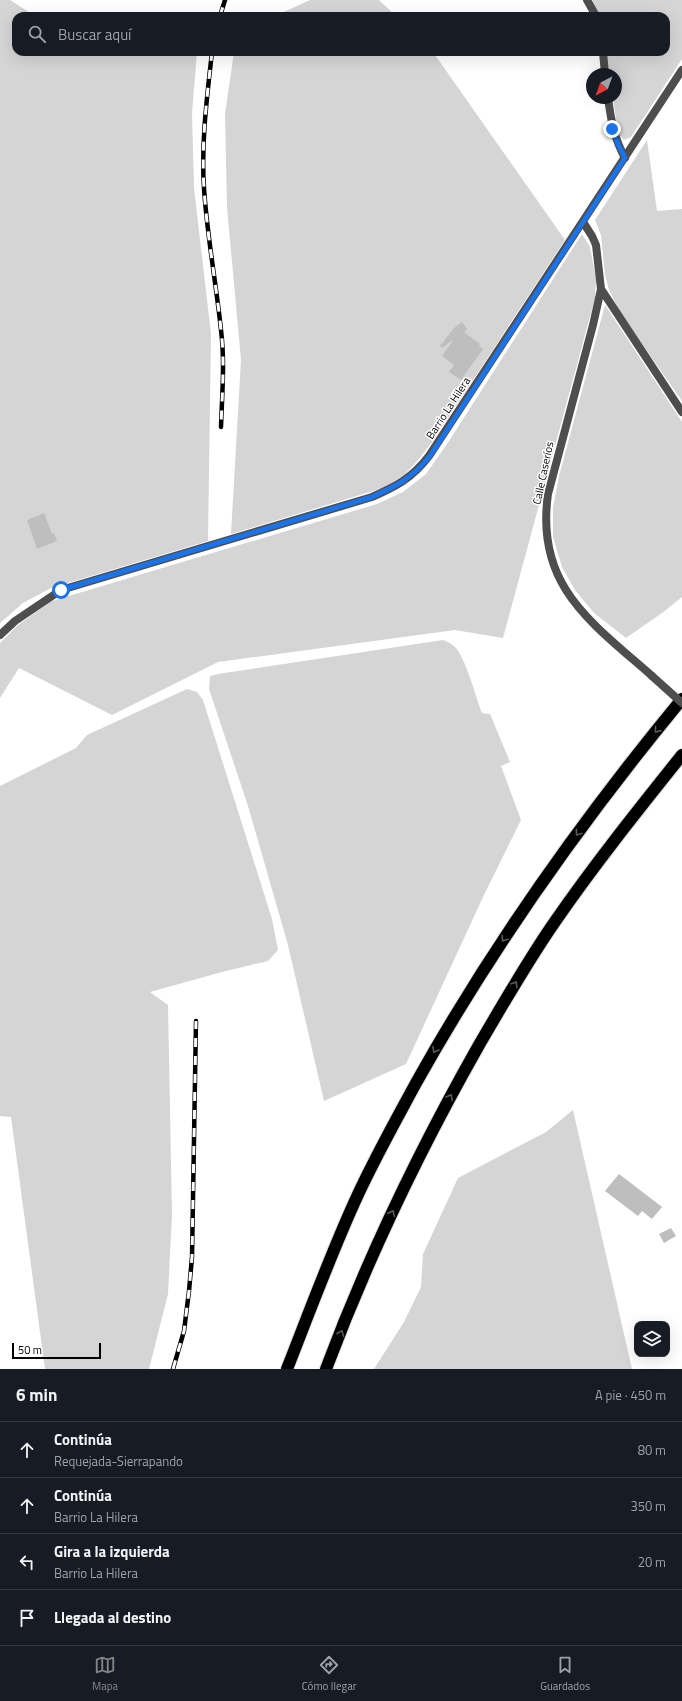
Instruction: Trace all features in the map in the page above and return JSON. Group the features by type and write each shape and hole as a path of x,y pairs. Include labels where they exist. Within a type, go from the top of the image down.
{"highway":[{"path":"287,1369 355,1201 382,1145 443,1035 477,979 532,896 609,790 682,700"},
{"path":"326,1369 376,1247 402,1192 436,1123 506,998 553,924 615,838 682,754"}],"street":[{"path":"587,0 594,12"},
{"path":"604,56 605,68"},
{"name":"Barrio La Hilera","path":"0,635 15,621 61,590 372,497 408,479 430,456 682,70"},
{"path":"609,104 612,129 625,158"},
{"name":"Calle Caseríos","path":"584,222 596,245 601,289 593,325 548,494 546,507 547,531 553,564 558,577 572,602 592,624 682,703"},
{"name":"Calle Caseríos","path":"601,289 682,412"}],"shaded area":[{"path":"0,0 10,0 29,12 12,12 12,56 197,56 192,113 194,188 211,334 208,541 51,588 23,603 0,623"},
{"path":"310,0 379,0 392,12 284,12"},
{"path":"592,0 682,0 682,59 631,137 624,140 618,133 614,104 622,104 622,68 608,68 607,56 670,56 670,12 597,12"},
{"path":"233,56 436,56 565,240 433,441 404,475 383,488 231,534 241,360 227,207 225,114"},
{"path":"647,140 657,211 682,209 682,401 621,314 609,290 605,275 601,235 595,220"},
{"path":"582,234 590,247 596,279 595,298 503,638 455,630 218,662 112,715 19,668 0,698 0,643 18,625 52,601 377,504 403,492 426,474 449,441"},
{"path":"605,305 682,422 682,597 626,638 594,613 575,590 562,567 553,537 553,508 559,476"},
{"path":"443,640 450,643 460,654 482,713 490,714 510,762 501,766 521,820 483,897 406,1064 324,1101 288,945 248,806 209,689 210,676"},
{"path":"187,689 197,692 203,700 272,919 278,950 268,961 150,992 168,1005 172,1215 168,1294 149,1369 45,1369 11,1117 0,1116 0,786 76,748 87,735"},
{"path":"573,1110 632,1369 374,1369 404,1322 421,1287 423,1254 458,1178 546,1132"}],"building":[{"path":"462,322 467,329 464,332 480,344 479,346 483,349 461,380 449,372 454,365 442,356 454,339 442,348 440,346 454,328"},
{"path":"44,513 52,534 54,533 57,541 37,549 27,520"},
{"path":"619,1174 662,1207 652,1219 642,1211 638,1216 605,1191"},
{"path":"671,1228 676,1236 664,1243 659,1234"}],"railway":[{"path":"221,12 225,0"},
{"path":"212,56 205,120 203,171 207,224 223,354 221,427"},
{"path":"173,1369 184,1331 192,1257 196,1021"}],"route":[{"path":"61,590 372,497 408,479 430,456 625,158 612,129"}]}
